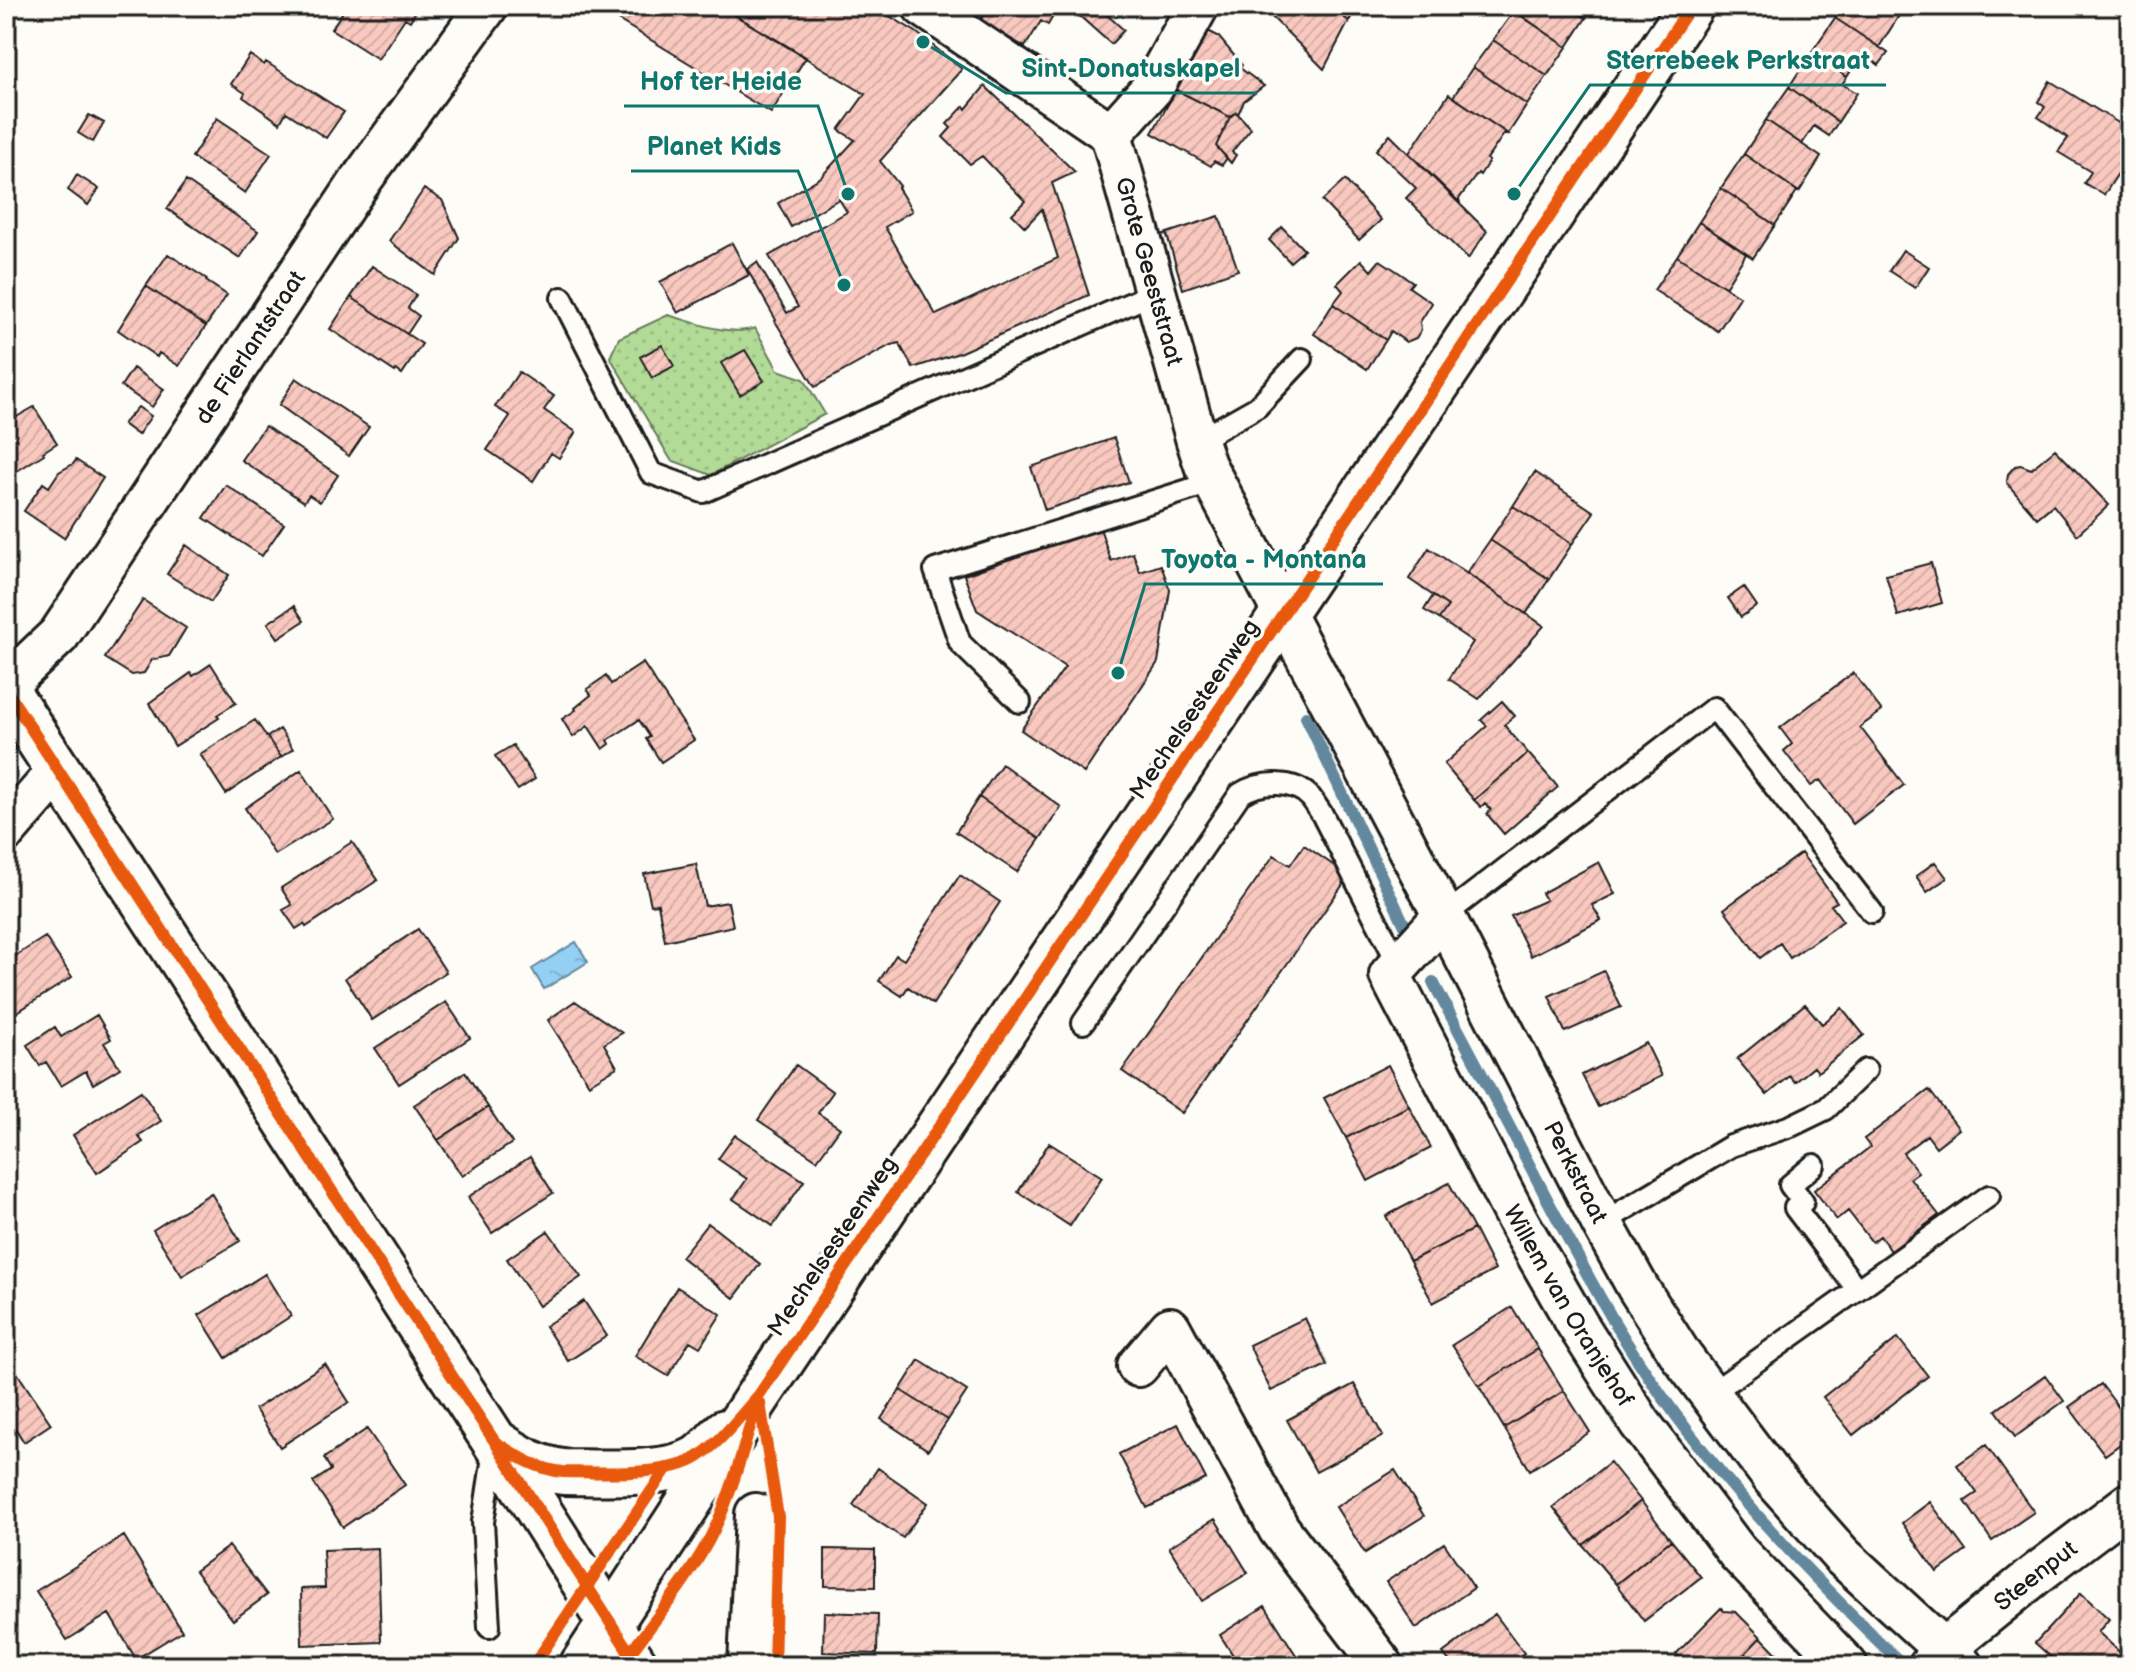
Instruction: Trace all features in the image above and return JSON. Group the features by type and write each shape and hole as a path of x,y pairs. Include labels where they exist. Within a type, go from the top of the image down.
{"main road":[{"name":"Mechelsesteenweg","path":"582,1666 759,1395 1691,6"},
{"path":"6,687 610,1623"},
{"path":"495,1442 521,1459 549,1470 592,1472 667,1468 695,1459 709,1449 759,1395"}],"street":[{"name":"de Fierlantstraat","path":"6,687 59,635 359,183 487,6"},
{"path":"923,6 1111,134 1153,87 1198,6"},
{"name":"Grote Geeststraat","path":"1111,134 1197,441 1214,482 1284,614"},
{"name":"Perkstraat","path":"1284,614 1638,1288 1682,1357 1773,1478 1842,1556 1945,1661"},
{"path":"6,831 58,771"},
{"path":"1399,965 1444,916"},
{"name":"Willem van Oranjehof","path":"1399,965 1390,975 1519,1223 1632,1411 1738,1553 1847,1666"},
{"path":"1138,1366 1170,1328 1279,1529 1383,1666"},
{"name":"Steenput","path":"1945,1661 2035,1575 2130,1503"},
{"path":"749,1666 756,1514"},
{"path":"610,1623 638,1666"}],"lane":[{"path":"562,298 651,473 703,492 1154,293"},
{"path":"1197,441 1257,407 1302,359"},
{"path":"1020,702 960,643 935,570 1214,482"},
{"path":"1444,916 1714,708 1872,912"},
{"path":"1083,1023 1240,794 1251,787 1265,784 1298,788 1310,797 1322,814 1399,965"},
{"path":"1602,1223 1731,1146 1791,1126 1826,1109 1866,1070"},
{"path":"1814,1165 1790,1185 1803,1202 1795,1208 1857,1289"},
{"path":"1709,1395 1989,1196"},
{"path":"489,1627 483,1522 495,1442"}],"green space":[{"path":"668,315 723,330 755,328 778,370 804,379 825,414 711,475 671,460 610,357 619,338"}],"water":[{"path":"576,942 588,962 544,989 532,969"}],"building":[{"path":"347,6 419,6 410,21 405,18 378,59 331,29"},
{"path":"595,6 725,6 723,8 806,57 771,113"},
{"path":"873,6 916,32 962,69 880,161 900,186 898,188 912,211 885,227 936,315 1058,258 1042,209 1025,227 1012,214 1025,201 982,156 970,164 943,137 951,128 947,124 964,106 966,109 985,86 1075,172 1052,183 1089,295 959,353 913,368 899,343 889,346 815,387 747,269 757,262 787,313 798,307 769,256 847,212 839,199 791,227 778,203 821,177 855,140 839,130 865,94 723,8"},
{"path":"954,6 989,6 980,21"},
{"path":"989,6 1059,6 1048,25 1041,21 1025,47 980,21"},
{"path":"1076,6 1097,6 1124,30 1111,44 1073,10"},
{"path":"1261,6 1327,6 1349,21 1324,69"},
{"path":"1327,6 1357,6 1349,21"},
{"path":"1529,6 1568,6 1586,18 1567,47 1522,16"},
{"path":"1568,6 1595,6 1586,18"},
{"path":"1843,6 1888,6 1900,14 1879,47 1835,18"},
{"path":"1888,6 1906,6 1900,14"},
{"path":"1514,11 1567,47 1547,76 1493,40"},
{"path":"1835,18 1888,53 1879,65 1862,53 1847,77 1811,53"},
{"path":"1208,31 1218,36 1242,65 1240,68 1264,86 1244,101 1238,114 1236,112 1230,117 1176,90"},
{"path":"1493,40 1547,76 1527,105 1473,67"},
{"path":"1811,53 1847,77 1842,84 1857,93 1838,122 1789,87"},
{"path":"250,55 344,112 326,138 286,112 280,123 243,97 245,93 231,84"},
{"path":"1473,67 1527,105 1508,134 1453,97"},
{"path":"2050,81 2130,130 2130,155 2104,195 2084,183 2091,172 2058,152 2068,138 2038,117 2045,107 2038,102"},
{"path":"1789,87 1838,122 1829,136 1814,126 1802,144 1766,120"},
{"path":"1176,90 1230,117 1216,146 1227,158 1222,165 1214,161 1211,166 1152,133"},
{"path":"1449,94 1508,134 1504,134 1480,175 1478,173 1459,199 1460,203 1409,153"},
{"path":"1236,112 1251,128 1232,152 1236,155 1231,163 1216,146 1230,117"},
{"path":"89,115 104,123 93,142 78,133"},
{"path":"217,118 271,154 245,193 192,157"},
{"path":"1766,120 1821,157 1799,192 1744,154"},
{"path":"1390,135 1487,231 1468,259 1406,198 1416,188 1376,150"},
{"path":"1744,154 1797,191 1775,225 1721,188"},
{"path":"77,175 99,189 88,205 68,190"},
{"path":"1345,180 1381,220 1359,240 1322,201"},
{"path":"186,181 258,231 240,258 167,209"},
{"path":"1721,188 1775,225 1753,258 1699,222"},
{"path":"424,189 442,200 459,238 435,275 389,241"},
{"path":"1219,216 1238,270 1183,289 1167,235 1164,234"},
{"path":"1699,222 1746,254 1725,287 1677,256"},
{"path":"1282,227 1304,250 1290,262 1269,240"},
{"path":"732,243 749,275 678,313 660,282"},
{"path":"1903,250 1929,267 1915,288 1889,271"},
{"path":"168,254 227,295 206,326 146,286"},
{"path":"1677,256 1740,297 1718,331 1654,290"},
{"path":"1361,260 1371,271 1380,260 1413,282 1409,287 1432,303 1420,322 1421,330 1416,338 1406,342 1391,331 1386,340 1333,304 1343,291 1337,284"},
{"path":"372,266 416,295 408,308 419,316 407,334 351,297"},
{"path":"146,286 206,326 179,366 159,353 157,357 118,330"},
{"path":"351,297 422,344 402,374 330,329"},
{"path":"1333,304 1386,340 1367,369 1314,334"},
{"path":"662,345 674,366 652,378 640,357"},
{"path":"745,350 764,381 740,395 721,363"},
{"path":"133,368 164,389 152,407 121,386"},
{"path":"519,372 554,396 544,410 576,432 559,458 551,453 533,481 487,450 510,416 495,407"},
{"path":"296,378 369,427 349,456 279,405"},
{"path":"34,407 57,443 6,478 6,423"},
{"path":"138,407 151,416 138,435 123,424"},
{"path":"265,426 338,475 320,502 309,495 304,502 241,460"},
{"path":"1114,438 1129,482 1045,510 1031,467"},
{"path":"2055,449 2109,505 2077,535 2053,505 2037,518 2007,482 2008,474 2015,466 2031,469"},
{"path":"76,460 103,478 64,538 24,511 43,483 49,487 59,472"},
{"path":"1535,472 1594,512 1572,544 1513,506"},
{"path":"226,485 284,524 262,556 204,518"},
{"path":"1513,506 1572,544 1549,579 1490,540"},
{"path":"1100,528 1111,561 1133,553 1140,572 1161,565 1170,590 1158,662 1084,773 1021,730 1065,667 977,610 964,575"},
{"path":"1490,540 1549,579 1526,614 1467,573"},
{"path":"186,545 229,575 211,602 167,574"},
{"path":"1429,548 1544,626 1479,699 1449,679 1473,642 1439,619 1448,606 1409,579"},
{"path":"1931,563 1942,603 1898,616 1886,575"},
{"path":"1744,587 1757,606 1741,617 1728,598"},
{"path":"1433,596 1448,606 1439,619 1424,610"},
{"path":"143,600 186,628 169,656 152,660 144,673 132,675 105,658"},
{"path":"294,606 304,621 278,638 268,623"},
{"path":"643,663 694,740 661,762 646,739 650,737 639,720 608,740 610,744 603,749 588,726 573,737 562,719 591,695 587,689 606,676 611,684"},
{"path":"211,664 236,703 217,715 219,718 175,746 149,703 191,673 193,676"},
{"path":"1853,673 1882,711 1860,727 1904,785 1853,824 1820,780 1811,786 1784,751 1792,744 1780,728"},
{"path":"1502,701 1515,716 1504,725 1528,753 1474,800 1444,764 1487,726 1481,720"},
{"path":"255,720 281,757 226,794 200,754"},
{"path":"280,729 293,749 281,757 267,737"},
{"path":"513,745 535,779 518,790 495,756"},
{"path":"1528,753 1558,787 1504,834 1487,814 1491,810 1485,803 1481,807 1474,800"},
{"path":"1002,764 1061,807 1040,839 979,797"},
{"path":"301,770 333,819 275,855 245,808"},
{"path":"979,797 1040,839 1017,872 956,832"},
{"path":"352,842 378,880 306,927 304,924 296,929 283,910 292,905 281,888"},
{"path":"1304,845 1349,876 1182,1113 1122,1071 1274,855 1290,865"},
{"path":"1801,853 1837,902 1831,905 1843,921 1790,958 1780,943 1760,958 1724,909"},
{"path":"1599,862 1615,894 1592,905 1601,920 1531,956 1511,916 1546,900 1542,893"},
{"path":"1935,862 1947,878 1927,892 1916,876"},
{"path":"696,864 705,906 728,902 733,926 665,941 658,904 651,905 644,874"},
{"path":"960,875 1000,902 933,1004 908,987 902,996 879,981 896,955 904,960"},
{"path":"418,929 446,972 372,1020 345,978"},
{"path":"45,937 72,977 11,1016 6,1008 6,962"},
{"path":"1604,971 1621,1007 1565,1032 1549,996"},
{"path":"575,1001 622,1033 604,1044 617,1067 589,1084 548,1020"},
{"path":"446,1002 470,1038 399,1084 375,1048"},
{"path":"1805,1004 1822,1024 1842,1008 1864,1035 1818,1072 1814,1067 1795,1082 1790,1076 1767,1095 1737,1059"},
{"path":"97,1015 111,1039 104,1043 120,1068 93,1084 86,1071 61,1086 46,1062 40,1066 27,1045 55,1027 61,1037"},
{"path":"1646,1043 1662,1076 1598,1107 1582,1075"},
{"path":"796,1065 833,1092 818,1113 840,1128 817,1160 758,1120"},
{"path":"1388,1065 1409,1106 1346,1138 1324,1098"},
{"path":"465,1072 488,1107 438,1140 414,1105"},
{"path":"1929,1090 1959,1129 1936,1147 1927,1135 1903,1153 1918,1172 1910,1178 1939,1215 1891,1251 1880,1236 1872,1242 1848,1211 1837,1220 1814,1190 1870,1147 1864,1139"},
{"path":"141,1091 161,1121 138,1136 143,1142 97,1173 73,1135"},
{"path":"1409,1106 1431,1148 1368,1181 1346,1138"},
{"path":"488,1107 512,1143 462,1176 438,1140"},
{"path":"735,1135 804,1181 773,1226 733,1199 747,1179 718,1159"},
{"path":"1049,1143 1102,1177 1070,1226 1018,1192"},
{"path":"530,1157 553,1193 492,1233 468,1197"},
{"path":"1449,1183 1474,1229 1410,1261 1386,1216"},
{"path":"211,1193 240,1241 182,1276 153,1230"},
{"path":"708,1223 760,1264 734,1298 681,1257"},
{"path":"1474,1229 1495,1270 1433,1303 1410,1261"},
{"path":"548,1231 581,1277 539,1306 507,1259"},
{"path":"265,1274 291,1316 226,1358 199,1315"},
{"path":"677,1287 721,1314 700,1347 690,1341 668,1376 635,1356"},
{"path":"584,1301 607,1336 568,1361 545,1326"},
{"path":"1512,1307 1538,1349 1479,1386 1452,1345"},
{"path":"1305,1318 1327,1365 1271,1391 1249,1345"},
{"path":"1898,1338 1928,1376 1853,1435 1823,1397"},
{"path":"1538,1349 1564,1391 1504,1428 1479,1386"},
{"path":"6,1356 51,1424 24,1442 15,1428 6,1434"},
{"path":"919,1360 967,1391 948,1420 900,1390"},
{"path":"325,1364 349,1402 280,1447 255,1409"},
{"path":"2045,1375 2064,1401 2015,1437 1996,1410"},
{"path":"1354,1384 1383,1436 1316,1472 1287,1420"},
{"path":"2101,1384 2130,1423 2130,1437 2105,1455 2069,1407"},
{"path":"900,1390 948,1420 928,1450 881,1419"},
{"path":"1564,1391 1590,1432 1530,1470 1504,1428"},
{"path":"1178,1424 1206,1479 1147,1508 1119,1454"},
{"path":"367,1429 405,1485 343,1527 313,1482 331,1470 324,1458"},
{"path":"1986,1445 2034,1512 1992,1541 1965,1501 1977,1493 1957,1465"},
{"path":"1610,1462 1641,1501 1583,1545 1553,1507"},
{"path":"878,1468 928,1503 903,1538 853,1505"},
{"path":"1395,1470 1424,1516 1365,1553 1336,1507"},
{"path":"1641,1501 1671,1540 1616,1584 1583,1545"},
{"path":"1930,1502 1966,1551 1937,1572 1902,1523"},
{"path":"1215,1519 1248,1573 1202,1601 1169,1547"},
{"path":"124,1536 182,1631 136,1659 109,1614 67,1640 36,1591"},
{"path":"1671,1540 1701,1577 1644,1621 1616,1584"},
{"path":"1444,1543 1474,1588 1416,1628 1386,1582"},
{"path":"229,1546 267,1595 233,1620 195,1571"},
{"path":"378,1548 381,1642 302,1645 301,1589 325,1588 323,1550"},
{"path":"825,1549 875,1550 875,1587 825,1586"},
{"path":"2081,1593 2109,1619 2098,1632 2125,1657 2116,1666 2061,1666 2035,1643"},
{"path":"1265,1606 1301,1663 1296,1666 1285,1666 1283,1663 1279,1666 1240,1666 1220,1635"},
{"path":"1721,1608 1736,1612 1761,1637 1733,1666 1687,1666 1676,1654"},
{"path":"824,1612 878,1614 877,1654 823,1652"},
{"path":"1495,1614 1524,1653 1507,1666 1453,1666 1443,1653"},
{"path":"1761,1637 1789,1666 1733,1666"}],"waterway":[{"path":"1306,717 1406,928"},
{"path":"1433,982 1583,1267 1651,1380 1738,1494 1835,1598 1903,1665"}],"cycle path":[{"path":"495,1442 535,1465 563,1472 633,1472 669,1468 698,1457 715,1444 759,1395 1691,6"},
{"path":"6,690 638,1666"},
{"path":"621,1666 683,1582 715,1528 734,1481 758,1399"},
{"path":"760,1403 778,1517 774,1666"},
{"path":"533,1666 667,1468"}],"place":[{"name":"Sint-Donatuskapel","path":"923,42"},
{"name":"Hof ter Heide","path":"848,194"},
{"name":"Sterrebeek Perkstraat","path":"1514,194"},
{"name":"Planet Kids","path":"844,285"},
{"name":"Toyota - Montana","path":"1118,673"}]}
